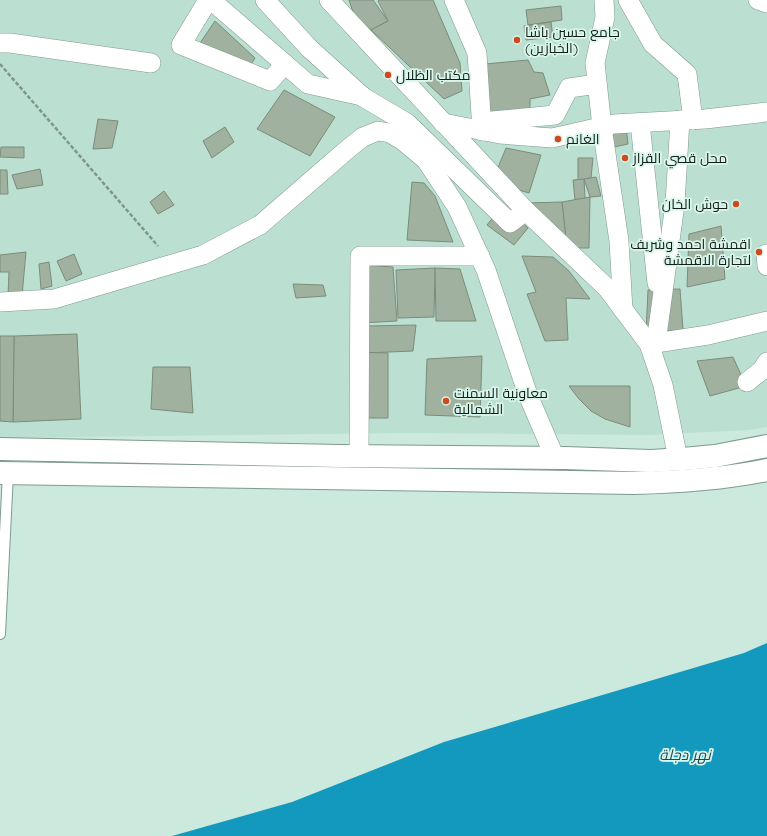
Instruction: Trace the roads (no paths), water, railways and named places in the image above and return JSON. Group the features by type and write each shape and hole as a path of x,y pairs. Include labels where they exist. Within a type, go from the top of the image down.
{"main road":[{"path":"0,449 555,458 632,461 678,460 715,456 767,446"},
{"path":"4,473 634,483 692,481 750,474 767,470"}],"street":[{"path":"285,64 270,81 181,45 210,0 285,64 308,84 363,97"},
{"path":"265,0 309,48 363,97 407,123 510,223 526,211"},
{"path":"329,0 526,211 606,288 652,344 664,385 678,460"},
{"path":"454,0 477,53 482,126"},
{"path":"628,0 653,44 687,74 687,120 660,312 652,344"},
{"path":"758,0 767,3"},
{"path":"609,2 595,63 602,127 619,241 623,310"},
{"path":"0,43 18,44 151,63"},
{"path":"443,123 482,126 555,115 569,88 597,84"},
{"path":"482,126 500,134 552,138 614,124 687,120 767,112"},
{"path":"640,122 660,312"},
{"path":"0,302 54,299 203,255 260,225 363,137 378,131 390,133 402,140 426,160 457,206 486,270 528,395 555,458"},
{"path":"767,254 767,266"},
{"path":"359,456 360,256 480,256"},
{"path":"652,344 708,335 767,321"},
{"path":"747,382 762,370 767,362"}],"lane":[{"path":"0,634 4,473"}],"water":[{"name":"نهر دجلة","path":"767,643 767,836 172,836 292,802 444,742 744,653"}],"place":[{"name":"جامع حسين باشا (الخبازين)","path":"517,40"},
{"name":"مكتب الظلال","path":"388,75"},
{"name":"الغانم","path":"558,139"},
{"name":"محل قصي القزاز","path":"625,158"},
{"name":"حوش الخان","path":"736,204"},
{"name":"اقمشة احمد وشريف لتجارة الاقمشة","path":"759,252"},
{"name":"معاونية السمنت الشمالية","path":"446,401"}]}
